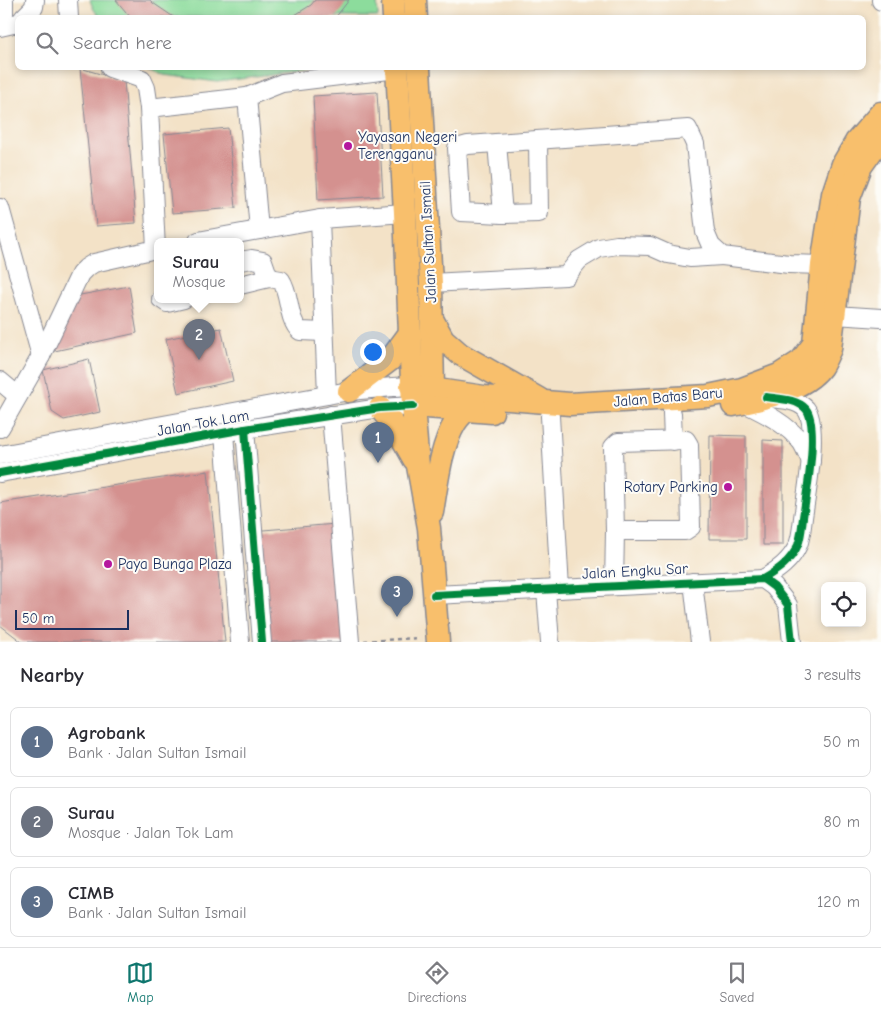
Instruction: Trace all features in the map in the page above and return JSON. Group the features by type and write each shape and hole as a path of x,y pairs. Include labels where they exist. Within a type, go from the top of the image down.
{"main road":[{"path":"393,0 394,15"},
{"path":"415,0 416,15"},
{"name":"Jalan Sultan Ismail","path":"404,70 405,213 410,333 419,394"},
{"name":"Jalan Sultan Ismail","path":"404,70 431,283 432,319 419,394 418,466 429,528 438,639"},
{"name":"Jalan Batas Baru","path":"419,394 484,397 547,409 570,404 708,396 742,389 779,375 800,361 814,344 832,194 843,164 856,142 881,113"},
{"name":"Jalan Batas Baru","path":"419,394 466,410 547,409 672,413 706,410 766,398 807,381 821,367 830,349 849,198 862,166 881,138"},
{"path":"432,319 443,339 460,354 547,409"},
{"path":"349,391 390,360 410,333"},
{"path":"429,528 439,470 447,440 455,422 466,410 484,397"},
{"path":"380,408 398,429 418,466"}],"street":[{"path":"26,15 34,7 35,0"},
{"path":"68,0 69,15"},
{"path":"115,70 142,80 146,88 149,108 156,238"},
{"path":"149,108 247,97 282,83 388,70"},
{"path":"247,97 259,230"},
{"path":"538,140 539,213 460,212 457,148 497,143 538,140 688,130 695,144 705,232 710,246 722,256"},
{"path":"497,143 503,214"},
{"path":"0,208 41,356"},
{"path":"215,238 320,218 405,213"},
{"path":"320,218 327,395"},
{"path":"431,283 566,276 579,260 599,248 617,245 650,246 668,254 690,258 722,256 789,264 822,265"},
{"path":"0,428 41,356 80,274 94,263 154,250"},
{"path":"244,260 252,259 263,261 269,278"},
{"path":"244,284 269,278 281,280 285,286 294,326 300,331 324,332"},
{"path":"835,315 881,318"},
{"path":"0,381 18,396"},
{"name":"Jalan Tok Lam","path":"0,456 349,391 393,387 419,394"},
{"name":"Jalan Tok Lam","path":"0,473 245,429 380,408 419,394"},
{"path":"766,398 800,404 807,410 812,432 811,461 799,543 791,558 778,570 763,579 774,587 788,606 792,642"},
{"path":"744,403 771,416 790,431 802,444 811,461"},
{"path":"547,409 553,589 550,642"},
{"path":"672,413 672,441"},
{"path":"331,415 350,642"},
{"path":"245,429 262,642"},
{"path":"224,433 240,642"},
{"path":"614,586 613,447 618,442 686,440 690,445 691,528 685,531 615,531"},
{"name":"Jalan Engku Sar","path":"434,595 763,579"},
{"path":"693,582 700,642"}],"path":[{"path":"360,641 438,639"}],"green space":[{"path":"90,0 377,0 378,15 98,15"},
{"path":"154,70 308,70 217,82 165,75"}],"building":[{"path":"116,0 150,0 171,15 128,15"},
{"path":"315,0 349,0 337,15 295,15 311,5"},
{"path":"80,70 87,70 124,81 136,223 96,226"},
{"name":"Yayasan Negeri Terengganu","path":"377,92 383,196 318,200 313,96"},
{"path":"228,128 236,208 172,213 164,134"},
{"path":"129,286 137,333 50,352 75,296"},
{"path":"221,328 233,381 178,393 166,339"},
{"path":"89,359 100,412 64,420 52,412 43,370"},
{"name":"Rotary Parking","path":"710,435 746,436 746,539 709,539"},
{"path":"763,440 783,441 783,545 763,545"},
{"name":"Paya Bunga Plaza","path":"208,471 225,642 22,642 0,625 0,503"},
{"path":"336,524 346,642 260,642 251,531"}],"cycle path":[{"path":"763,579 784,565 798,545 812,443 810,417 806,409 793,401 766,397"},
{"path":"0,473 245,429 380,408 413,406"},
{"path":"245,429 262,642"},
{"path":"434,595 763,579 774,587 788,605 792,642"}],"place":[{"name":"Yayasan Negeri Terengganu","path":"348,146"},
{"name":"Surau","path":"199,360"},
{"name":"Agrobank","path":"378,463"},
{"name":"Rotary Parking","path":"728,487"},
{"name":"Paya Bunga Plaza","path":"108,564"},
{"name":"CIMB","path":"397,617"}]}
